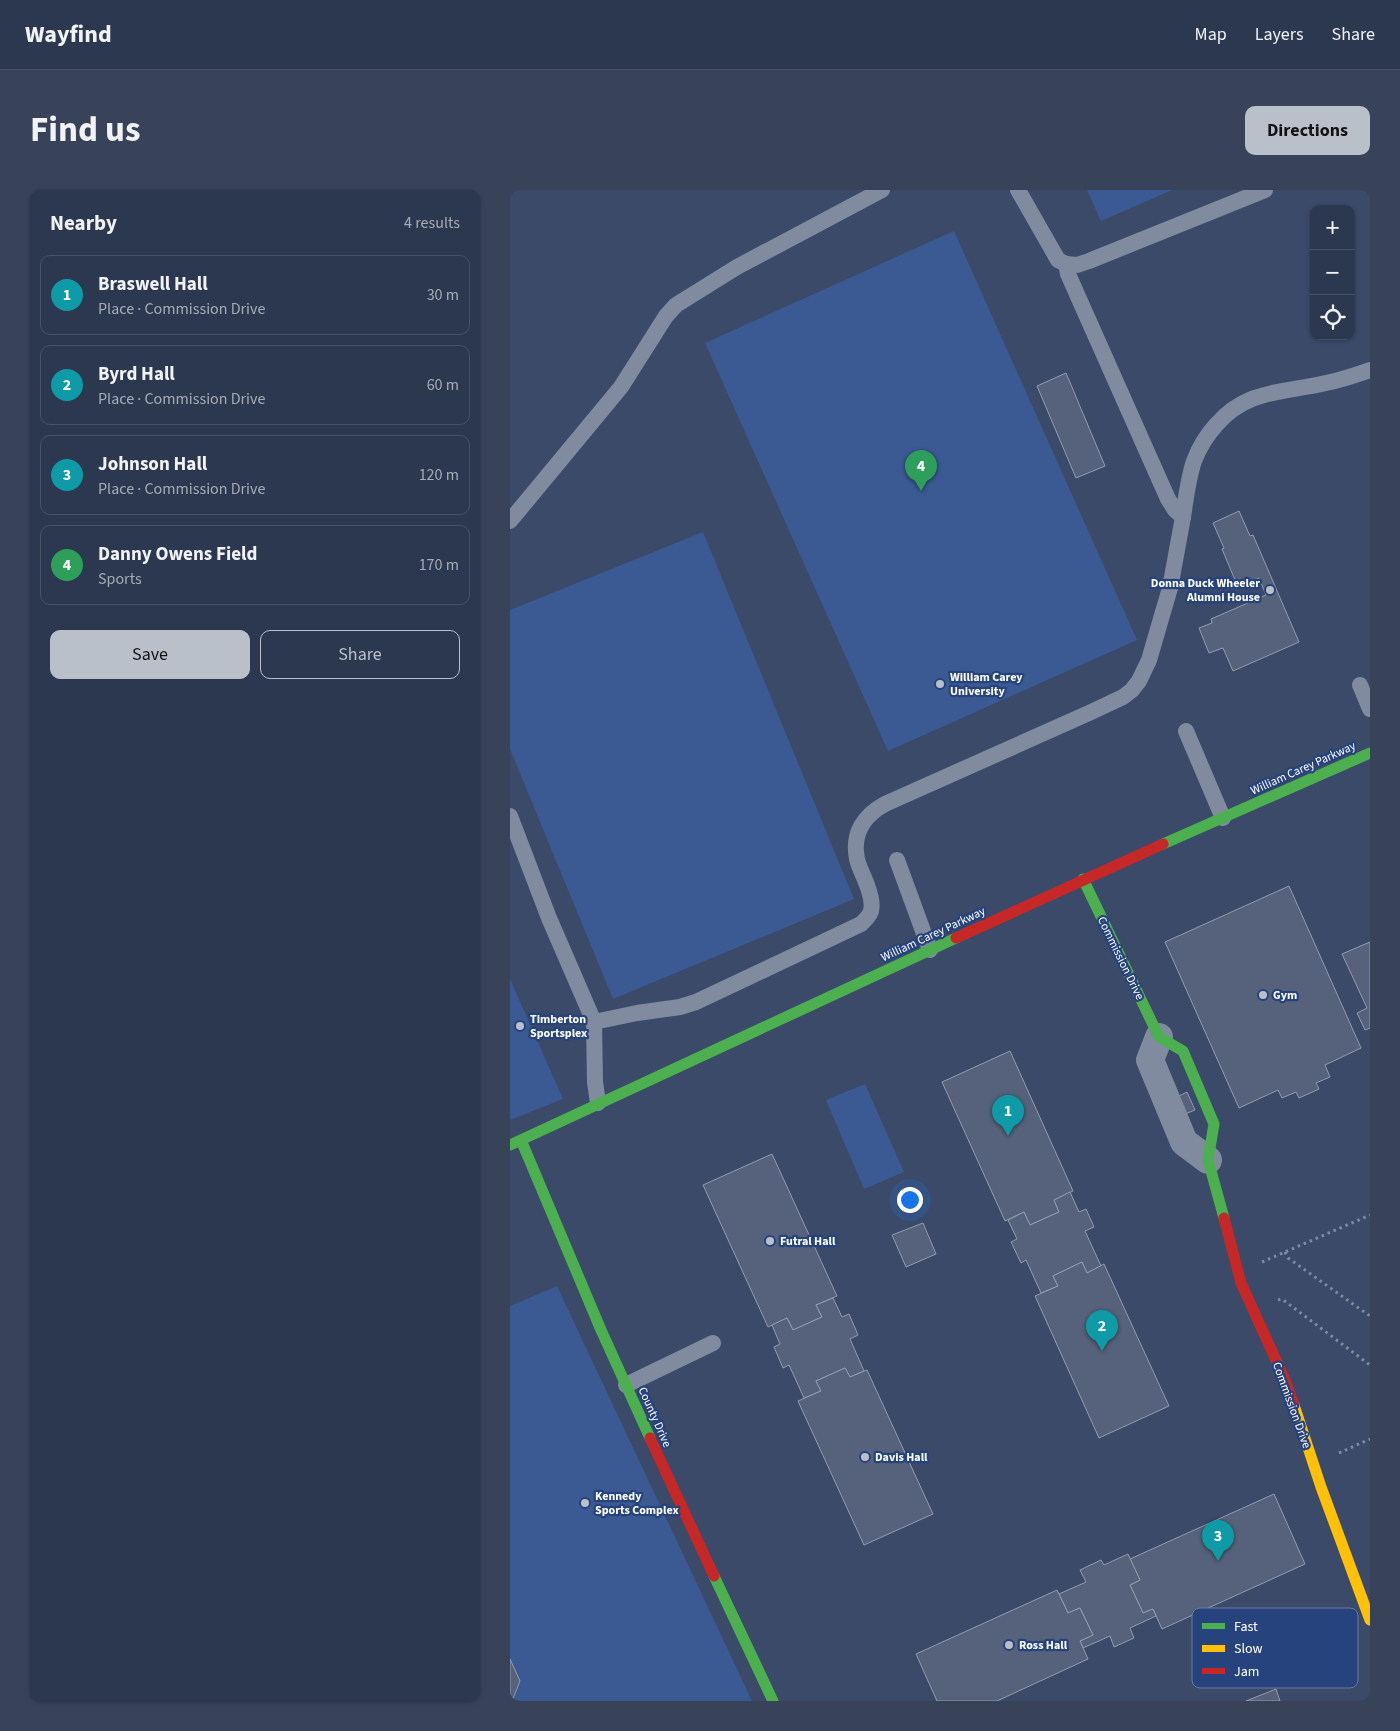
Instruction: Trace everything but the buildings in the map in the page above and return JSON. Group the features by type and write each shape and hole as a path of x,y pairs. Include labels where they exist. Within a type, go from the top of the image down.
{"street":[{"name":"William Carey Parkway","path":"515,1143 1083,879 1370,753"},
{"name":"Commission Drive","path":"1083,879 1159,1037 1150,1060 1184,1142 1208,1160 1240,1283 1285,1380 1321,1487 1370,1620"},
{"name":"County Drive","path":"515,1143 685,1516 773,1701"}],"lane":[{"path":"510,521 622,387 666,316 676,304 737,267 882,190"},
{"path":"1018,190 1058,260 1066,264 1077,265 1265,190"},
{"path":"1066,264 1068,274 1168,498 1175,510 1183,517"},
{"path":"594,1022 636,1013 680,1008 861,924 868,917 872,903 858,861 857,839 859,829 868,815 885,804 1089,713 1123,696 1132,690 1139,681 1149,660 1170,588 1194,460 1201,445 1224,415 1244,402 1262,394 1327,383 1370,370"},
{"path":"1360,685 1370,709"},
{"path":"1186,731 1223,818"},
{"path":"510,816 549,918 594,1022 595,1082 598,1103"},
{"path":"897,860 930,950"},
{"path":"626,1385 713,1343"}],"path":[{"path":"1264,1271 1260,1263 1370,1215"},
{"path":"1285,1252 1288,1258 1370,1316"},
{"path":"1273,1293 1276,1301 1282,1299 1370,1365"},
{"path":"1338,1454 1370,1439"}],"shaded area":[{"path":"1087,190 1172,190 1101,221"},
{"path":"954,231 1137,640 888,751 705,343"},
{"path":"703,532 854,899 613,999 510,749 510,610"},
{"name":"Timberton Sportsplex","path":"510,979 563,1099 510,1120"},
{"path":"865,1084 904,1172 864,1189 826,1100"},
{"name":"Kennedy Sports Complex","path":"557,1286 752,1701 510,1701 510,1306"}],"traffic: fast":[{"path":"1163,844 1370,753"},
{"path":"1083,879 1159,1037 1183,1051 1214,1124 1208,1160 1224,1218"},
{"path":"510,1145 956,938"},
{"path":"521,1140 601,1330 650,1438"},
{"path":"714,1576 773,1701"}],"traffic: slow":[{"path":"1294,1405 1321,1487 1370,1620"}],"traffic: jam":[{"path":"956,938 1163,844"},
{"path":"1224,1218 1241,1283 1285,1380 1294,1405"},
{"path":"650,1438 714,1576"}],"place":[{"name":"Danny Owens Field","path":"921,491"},
{"name":"Donna Duck Wheeler Alumni House","path":"1270,590"},
{"name":"William Carey University","path":"940,684"},
{"name":"Gym","path":"1263,995"},
{"name":"Timberton Sportsplex","path":"520,1026"},
{"name":"Braswell Hall","path":"1008,1136"},
{"name":"Futral Hall","path":"770,1241"},
{"name":"Byrd Hall","path":"1102,1351"},
{"name":"Davis Hall","path":"865,1457"},
{"name":"Kennedy Sports Complex","path":"585,1503"},
{"name":"Johnson Hall","path":"1218,1561"},
{"name":"Ross Hall","path":"1009,1645"}]}
